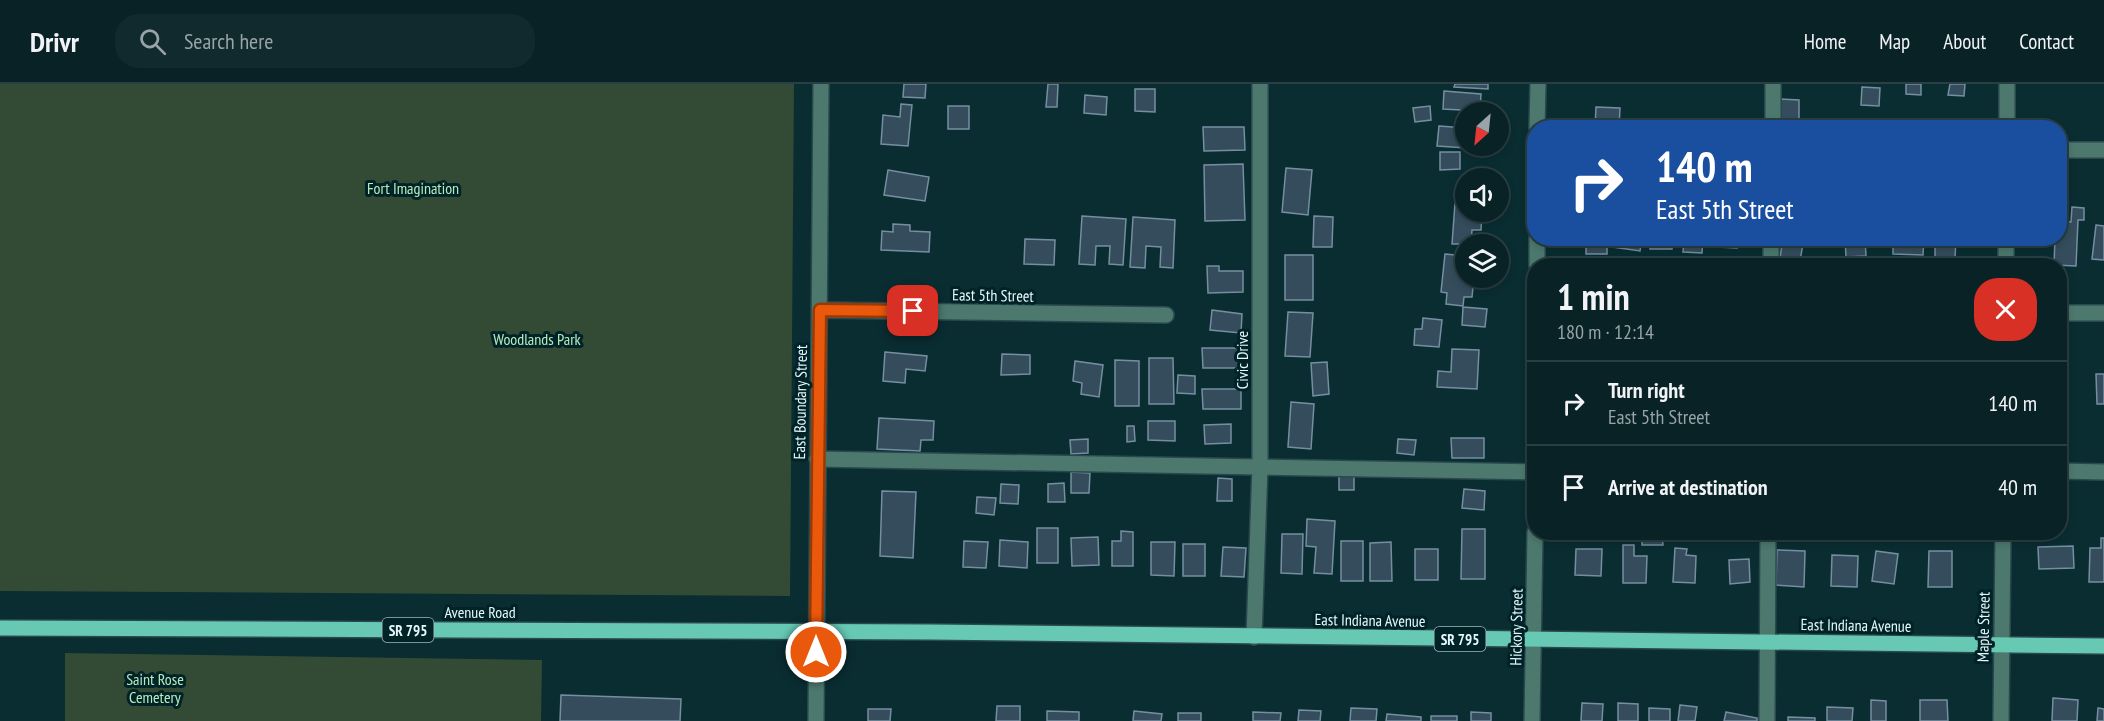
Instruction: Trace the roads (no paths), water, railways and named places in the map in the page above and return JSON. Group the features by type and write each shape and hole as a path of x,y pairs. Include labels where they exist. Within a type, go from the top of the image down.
{"main road":[{"name":"Avenue Road","path":"0,627 817,632"},
{"name":"East Indiana Avenue","path":"817,632 2104,646"}],"street":[{"name":"East Boundary Street","path":"816,721 821,84"},
{"name":"Civic Drive","path":"1254,637 1260,466 1260,84"},
{"path":"1537,120 1538,84"},
{"path":"1773,84 1773,120"},
{"path":"2007,84 2007,120"},
{"path":"2067,150 2104,150"},
{"name":"East 5th Street","path":"820,310 1166,315"},
{"path":"2067,313 2104,313"},
{"path":"818,459 1527,472"},
{"path":"2067,471 2104,472"},
{"name":"Hickory Street","path":"1532,721 1535,540"},
{"path":"1767,721 1768,540"},
{"name":"Maple Street","path":"2001,721 2002,540"}],"park label":[{"name":"Fort Imagination","path":"413,188"},
{"name":"Woodlands Park","path":"537,339"},
{"name":"Saint Rose Cemetery","path":"155,688"}]}
